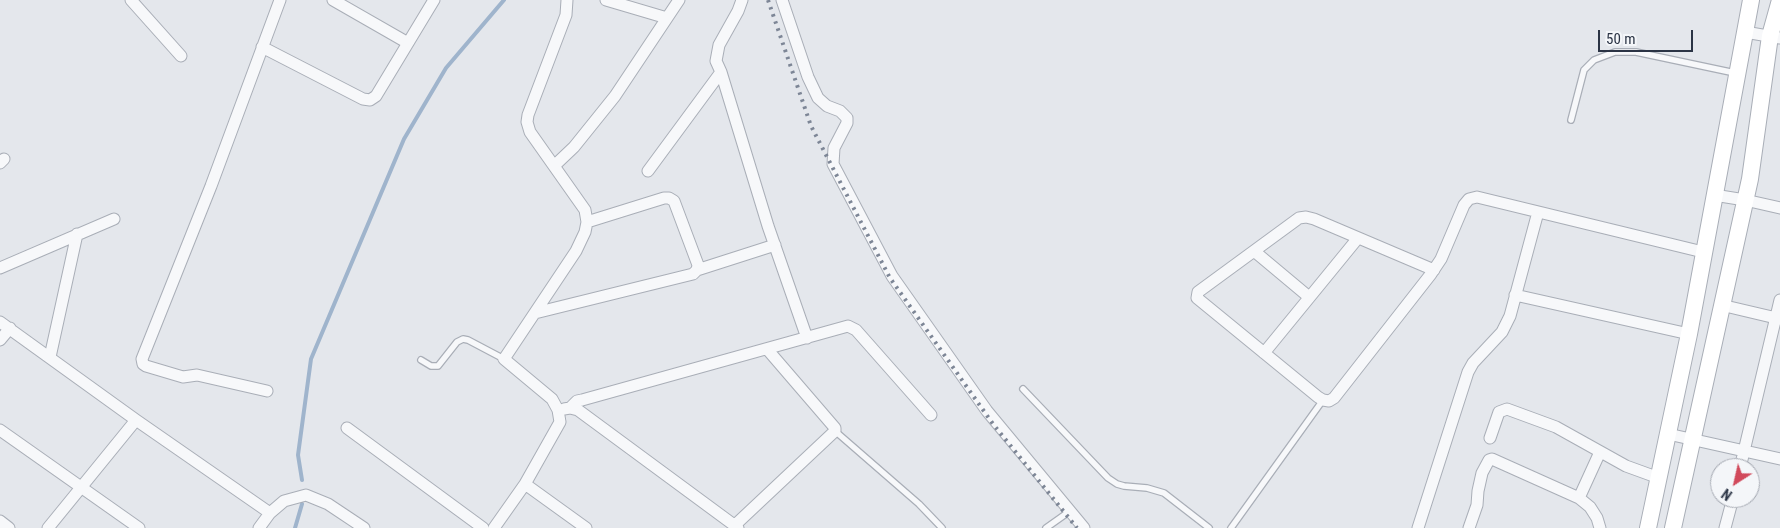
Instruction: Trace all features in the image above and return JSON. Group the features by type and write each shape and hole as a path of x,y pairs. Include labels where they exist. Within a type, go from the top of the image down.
{"main road":[{"path":"1648,528 1689,334 1752,0"},
{"path":"1673,528 1750,179 1780,0"}],"street":[{"path":"131,0 181,56"},
{"path":"267,391 193,374 183,377 146,366 143,364 142,359 211,186 280,0"},
{"path":"333,0 408,43"},
{"path":"262,46 363,99 370,100 376,96 434,0"},
{"path":"494,528 524,484 560,422 558,410 552,399 504,359 576,251 585,232 587,222 585,210 530,132 527,122 566,16 567,0"},
{"path":"606,0 667,18"},
{"path":"554,166 574,147 603,112 679,0"},
{"path":"742,0 716,52 716,61 807,338"},
{"path":"782,0 808,77 818,98 827,106 840,111 847,118 847,123 834,148 833,164 892,276 987,412 1084,528"},
{"path":"1745,32 1775,37"},
{"path":"648,171 721,72"},
{"path":"1714,195 1780,208"},
{"path":"1434,270 1306,217 1299,218 1198,292 1197,298 1323,400 1329,401 1334,398 1434,270 1444,254 1464,205 1469,199 1477,197 1703,252"},
{"path":"587,222 664,198 670,198 674,202 698,265 697,270"},
{"path":"1418,528 1468,372 1473,363 1502,332 1510,316 1538,212"},
{"path":"0,268 114,219"},
{"path":"50,357 77,234"},
{"path":"1264,352 1358,238"},
{"path":"535,313 694,274 697,270 775,245"},
{"path":"1254,251 1309,297"},
{"path":"1516,295 1689,334"},
{"path":"1742,458 1778,318 1780,300"},
{"path":"1721,306 1778,318"},
{"path":"0,340 5,325 136,420 270,513"},
{"path":"570,408 577,401 848,326 852,327 931,415"},
{"path":"558,410 570,408 578,410 736,527 835,431 835,428 767,349"},
{"path":"1490,438 1499,412 1507,409 1556,428 1634,470 1659,478"},
{"path":"48,528 136,420"},
{"path":"347,428 483,528"},
{"path":"0,430 138,528"},
{"path":"1668,434 1780,459"},
{"path":"1579,498 1600,452"},
{"path":"1469,528 1477,505 1482,474 1489,460 1492,459 1579,498 1590,507 1597,518 1600,528"},
{"path":"524,484 586,528"},
{"path":"259,528 270,513 284,502 306,495 328,504 364,528"},
{"path":"1725,528 1730,508"},
{"path":"0,522 9,528"}],"lane":[{"path":"1571,120 1584,70 1594,60 1615,52 1636,52 1737,73"},
{"path":"421,360 431,366 438,366 457,342 462,339 468,340 504,359"},
{"path":"1023,389 1108,478 1116,484 1147,488 1164,493 1209,528"},
{"path":"1231,528 1323,400"},
{"path":"835,431 919,504 942,528"},
{"path":"1046,528 1070,511"}],"waterway":[{"path":"302,480 298,455 311,359 404,139 446,68 504,0"},
{"path":"295,528 302,504"}],"railway":[{"path":"768,0 811,126 890,278 993,424 1077,528"}]}
